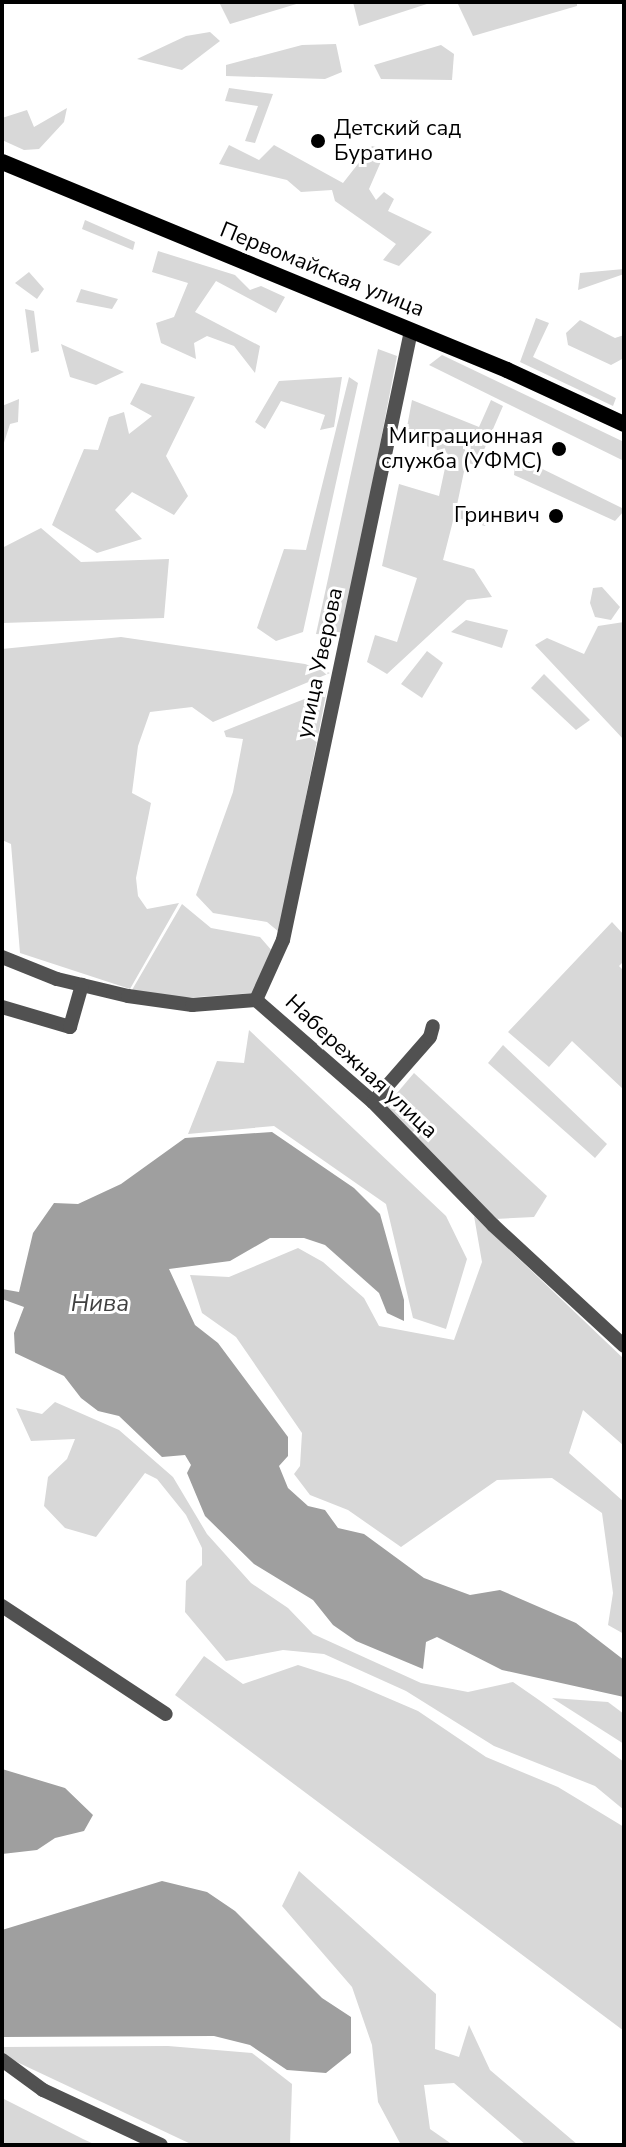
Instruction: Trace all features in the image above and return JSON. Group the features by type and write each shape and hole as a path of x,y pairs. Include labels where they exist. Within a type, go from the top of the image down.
{"main road":[{"name":"Первомайская улица","path":"2,162 411,331 624,424"}],"street":[{"name":"улица Уверова","path":"256,1000 283,940 411,331"},
{"name":"Набережная улица","path":"2,957 82,985 192,1005 256,1000 373,1102 493,1225 624,1346"},
{"path":"2,1007 70,1027 82,985"},
{"path":"373,1102 430,1037 433,1026"},
{"path":"2,1606 166,1714"},
{"path":"2,2060 43,2090 161,2145"}],"shaded area":[{"path":"219,2 303,2 230,24"},
{"path":"353,2 433,2 359,26"},
{"path":"457,2 577,2 577,6 473,36"},
{"path":"210,32 220,41 182,70 137,59 186,36"},
{"path":"336,44 342,72 325,79 226,76 226,65 302,45"},
{"path":"441,45 454,54 452,80 381,79 374,65"},
{"path":"229,88 273,94 255,143 245,141 258,106 225,101"},
{"path":"67,108 64,122 39,149 24,150 2,140 2,118 27,110 34,127"},
{"path":"229,145 259,160 274,145 343,183 372,146 386,150 369,189 376,200 384,192 394,199 388,211 432,232 399,266 383,260 396,244 335,201 332,190 301,192 287,180 219,164"},
{"path":"85,220 135,242 133,250 82,229"},
{"path":"158,251 235,275 250,290 261,286 285,297 276,313 216,281 195,312 260,346 255,373 234,346 207,336 194,343 196,359 161,343 156,323 174,317 188,283 152,272"},
{"path":"624,269 624,274 578,290 580,273"},
{"path":"29,272 44,289 37,299 15,283"},
{"path":"81,289 118,299 112,309 76,302"},
{"path":"25,309 34,311 39,351 31,353"},
{"path":"536,318 549,323 533,357 616,398 613,406 520,362"},
{"path":"580,320 615,338 624,335 624,358 611,365 568,345 566,333"},
{"path":"61,344 124,372 96,385 70,377"},
{"path":"378,349 397,356 343,636 316,634"},
{"path":"442,355 624,442 624,461 429,365"},
{"path":"342,377 334,427 320,430 325,415 281,401 265,429 255,422 279,381"},
{"path":"349,377 358,383 303,632 276,641 257,628 284,549 306,550"},
{"path":"141,383 195,397 166,456 188,496 174,515 132,492 115,510 142,539 97,553 52,525 84,449 98,450 109,417 124,412 129,434 152,416 130,404"},
{"path":"19,399 18,422 10,424 2,449 2,406"},
{"path":"412,400 479,427 491,400 503,406 477,466 466,462 457,505 489,515 485,526 454,517 443,560 474,569 492,597 467,600 387,674 367,662 375,635 397,642 417,578 382,566 399,484 439,496 448,454 405,438"},
{"path":"516,456 624,511 615,521 514,475"},
{"path":"41,528 81,562 169,559 164,618 2,623 2,548"},
{"path":"602,587 620,607 611,620 595,617 590,603 593,588"},
{"path":"466,620 508,630 502,648 451,632"},
{"path":"624,622 624,740 535,645 547,638 584,654 598,626"},
{"path":"121,637 305,664 330,673 213,722 192,707 150,712 138,746 132,793 151,803 136,878 138,896 147,909 179,903 130,989 20,953 11,844 2,840 2,649"},
{"path":"427,651 443,663 422,698 401,684"},
{"path":"544,674 590,720 576,730 531,688"},
{"path":"327,690 279,932 267,922 213,913 196,895 233,792 243,739 226,737 224,731"},
{"path":"182,904 211,928 260,937 273,952 253,993 169,999 132,990"},
{"path":"612,922 624,935 624,961 619,966 624,971 624,1090 572,1041 549,1067 508,1032"},
{"path":"249,1030 446,1216 467,1259 446,1329 413,1318 386,1204 274,1126 188,1134 217,1061 244,1063"},
{"path":"503,1045 607,1144 595,1158 488,1063"},
{"path":"414,1073 547,1196 534,1217 495,1219 386,1106"},
{"path":"474,1216 624,1359 624,1446 583,1410 569,1453 624,1502 624,1634 608,1625 613,1593 602,1513 552,1478 497,1480 401,1547 348,1510 310,1495 294,1474 300,1466 302,1433 236,1337 202,1313 190,1275 229,1277 298,1248 323,1262 364,1298 379,1326 454,1340 482,1262"},
{"path":"55,1402 119,1430 173,1477 207,1534 251,1583 288,1608 313,1634 421,1683 468,1692 513,1682 539,1700 624,1762 624,1810 595,1786 494,1746 406,1691 324,1654 283,1650 226,1661 185,1612 186,1581 202,1565 202,1548 186,1515 157,1479 145,1473 96,1537 65,1528 44,1506 48,1477 67,1459 75,1439 31,1441 16,1408 42,1414"},
{"path":"204,1656 243,1684 298,1665 348,1681 418,1711 486,1757 558,1787 624,1827 624,2031 175,1695"},
{"path":"552,1698 608,1702 624,1714 624,1744"},
{"path":"299,1871 436,1994 435,2049 459,2057 469,2025 490,2070 578,2145 526,2145 454,2083 424,2085 430,2129 453,2145 401,2145 378,2102 372,2045 352,1987 282,1906"},
{"path":"168,2046 252,2053 292,2084 290,2145 193,2145 2,2055 2,2047"},
{"path":"2,2098 83,2139 96,2145 2,2145"}],"water":[{"name":"Нива","path":"272,1132 354,1188 380,1214 404,1300 404,1321 387,1313 379,1293 325,1245 304,1238 270,1238 230,1261 169,1269 195,1325 218,1343 288,1437 288,1456 279,1466 288,1488 308,1506 325,1510 338,1528 364,1534 424,1578 470,1595 500,1590 576,1623 624,1660 624,1697 502,1670 437,1637 426,1642 423,1669 356,1641 333,1625 313,1600 254,1564 205,1516 187,1473 191,1465 185,1455 162,1457 119,1416 98,1411 81,1398 64,1376 15,1353 14,1333 24,1307 2,1299 2,1289 19,1292 33,1233 54,1203 78,1204 121,1184 185,1138"},
{"path":"2,1769 65,1788 93,1815 84,1831 55,1838 37,1850 2,1854"},
{"path":"162,1881 207,1892 235,1911 322,1998 351,2017 351,2053 326,2073 287,2070 250,2045 214,2036 2,2037 2,1930"}],"place":[{"name":"Детский сад Буратино","path":"318,141"},
{"name":"Миграционная служба (УФМС)","path":"559,449"},
{"name":"Гринвич","path":"556,516"}]}
